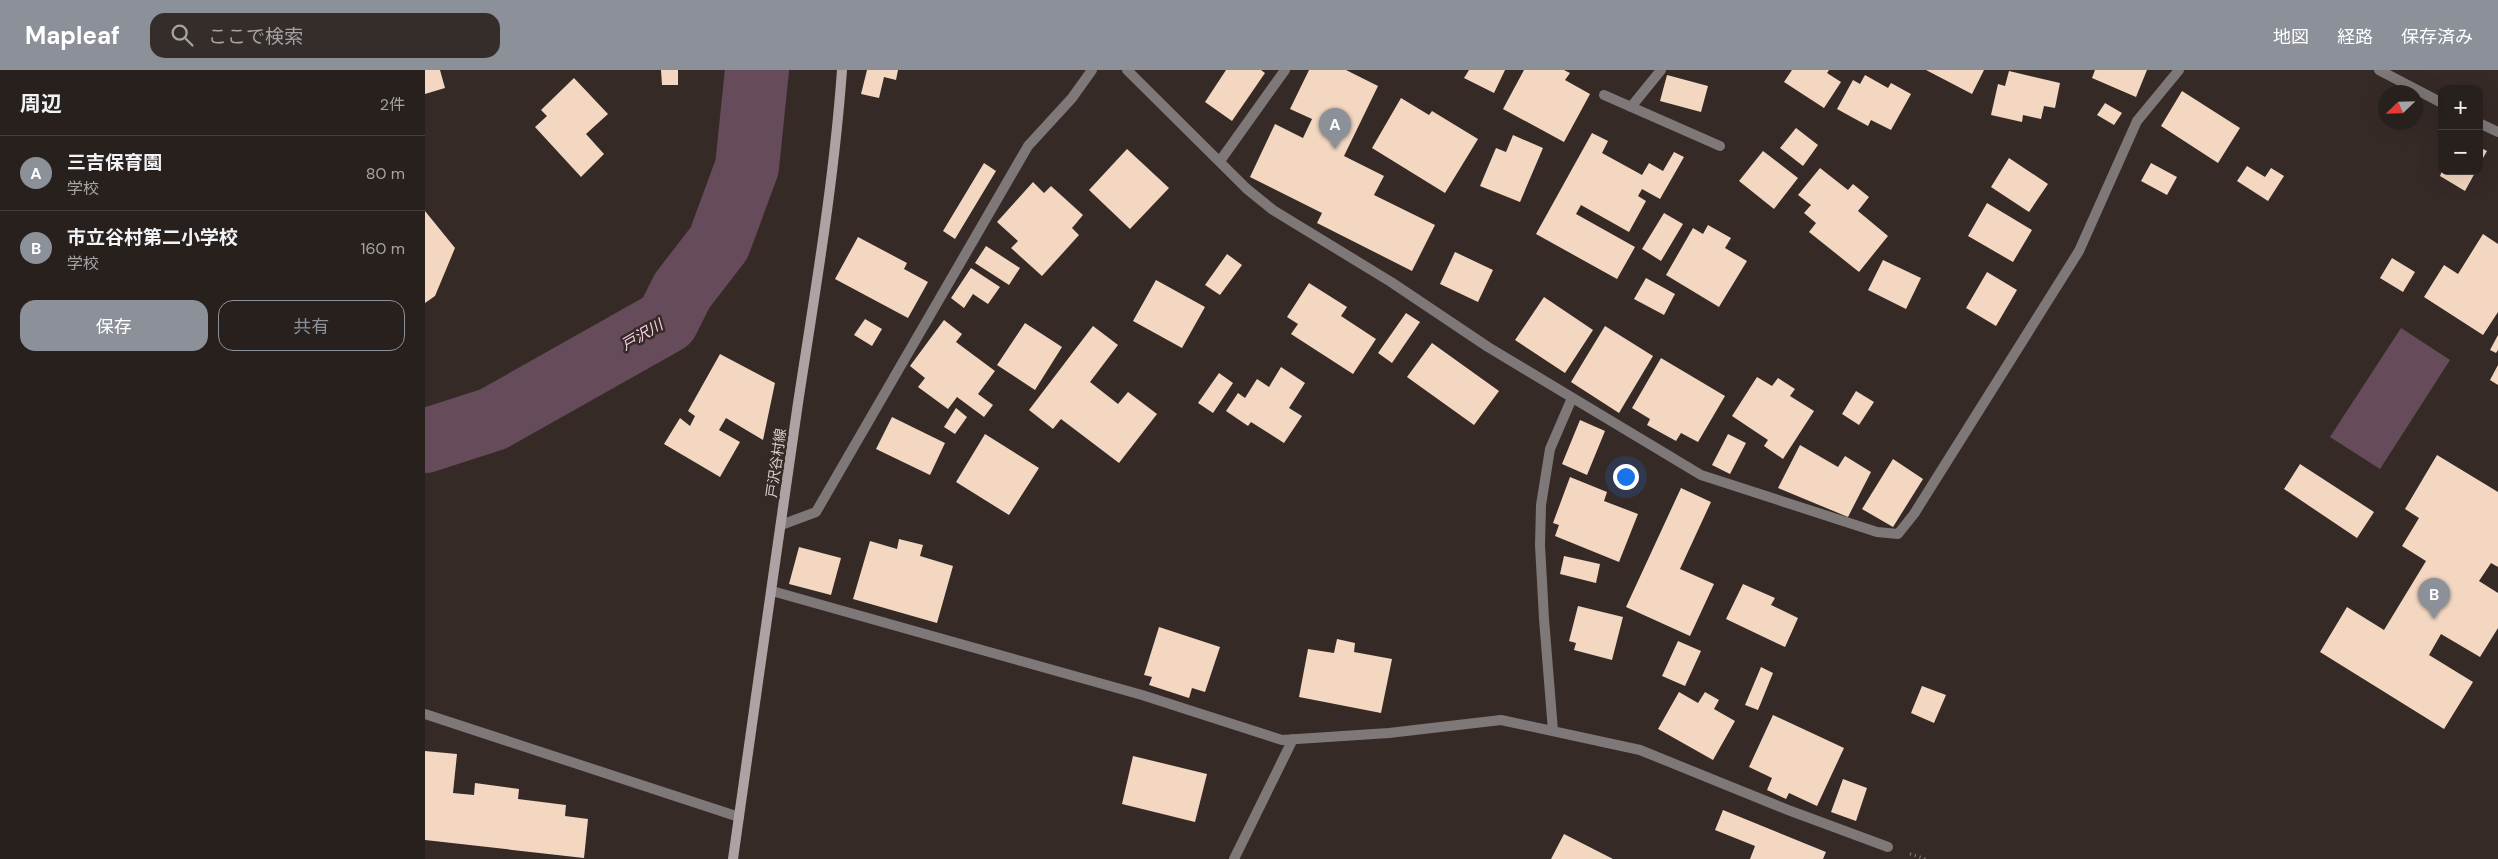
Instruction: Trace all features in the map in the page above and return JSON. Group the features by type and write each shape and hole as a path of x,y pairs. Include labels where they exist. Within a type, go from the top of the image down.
{"main road":[{"name":"戸沢谷村線","path":"733,859 781,524 824,244 836,148 842,70"}],"street":[{"path":"781,524 816,512 1028,146 1071,98 1092,70"},
{"path":"1127,70 1273,210 1391,282 1488,347 1572,398 1701,475 1877,532 1898,534 1914,514 2079,251 2137,121 2179,70"},
{"path":"1220,161 1285,70"},
{"path":"1631,107 1661,70"},
{"path":"2379,70 2438,101"},
{"path":"1604,94 1720,146"},
{"path":"2483,125 2498,132"},
{"path":"1553,731 1544,620 1541,504 1550,449 1572,398"},
{"path":"772,591 1141,695 1282,740 1389,733 1501,720 1641,750 1788,810 1888,847"},
{"path":"425,714 739,817"},
{"path":"1234,859 1293,739"}],"shaded area":[{"path":"2401,328 2450,360 2380,469 2330,437"}],"building":[{"path":"425,70 440,70 445,88 425,94"},
{"path":"661,70 678,70 678,85 662,85"},
{"path":"867,70 898,70 896,80 884,77 879,98 861,94"},
{"path":"1226,70 1261,70 1265,73 1232,121 1205,102"},
{"path":"1309,70 1346,70 1378,86 1344,156 1384,176 1374,195 1435,225 1412,271 1317,223 1322,213 1250,177 1275,124 1303,138 1312,119 1290,109"},
{"path":"1469,70 1505,70 1494,93 1464,78"},
{"path":"1524,70 1564,70 1570,73 1565,80 1590,94 1564,142 1503,109"},
{"path":"1792,70 1829,70 1827,73 1841,82 1824,108 1784,82"},
{"path":"1926,70 1984,70 1972,94"},
{"path":"2095,70 2147,70 2136,97 2092,78"},
{"path":"2009,71 2060,83 2055,108 2044,106 2041,119 2023,115 2022,122 1991,115 1998,84 2005,86"},
{"path":"1667,75 1708,86 1701,112 1660,101"},
{"path":"1865,75 1888,88 1891,83 1911,94 1891,130 1871,120 1868,126 1837,109 1853,80 1860,84"},
{"path":"574,78 608,114 586,134 604,154 581,177 535,127 547,116 541,110"},
{"path":"2182,91 2240,128 2218,163 2161,126"},
{"path":"1401,98 1429,115 1432,111 1478,139 1445,193 1372,148"},
{"path":"2105,103 2122,113 2114,125 2097,115"},
{"path":"1796,128 1818,145 1803,166 1780,148"},
{"path":"1592,133 1608,141 1602,153 1642,175 1649,163 1663,171 1674,152 1684,157 1660,199 1642,189 1638,196 1646,201 1629,232 1581,205 1576,214 1635,247 1617,279 1536,234"},
{"path":"1513,135 1543,148 1520,202 1480,186 1496,148 1506,152"},
{"path":"1127,149 1169,188 1130,229 1089,190"},
{"path":"2483,149 2487,151 2483,158"},
{"path":"1763,151 1798,178 1774,209 1739,181"},
{"path":"2009,158 2048,184 2029,212 1991,187"},
{"path":"984,163 996,171 955,239 943,231"},
{"path":"2151,163 2177,177 2167,195 2141,181"},
{"path":"2247,166 2265,177 2271,168 2284,176 2268,201 2237,181"},
{"path":"1820,168 1848,190 1853,184 1869,197 1858,211 1888,236 1859,272 1809,232 1816,223 1804,213 1811,205 1798,195"},
{"path":"2440,175 2474,175 2465,191"},
{"path":"1033,182 1044,193 1051,186 1083,215 1072,228 1079,235 1042,276 1011,248 1018,241 997,222"},
{"path":"1987,203 2032,230 2013,262 1968,236"},
{"path":"425,211 455,248 435,296 425,303"},
{"path":"1664,213 1683,224 1661,261 1642,249"},
{"path":"1708,225 1731,238 1725,248 1747,261 1719,307 1666,275 1693,228 1703,234"},
{"path":"2483,234 2498,244 2498,312 2483,335 2424,297 2444,265 2458,274"},
{"path":"858,237 907,263 904,269 928,282 908,318 835,279"},
{"path":"986,246 1020,268 1009,285 975,263"},
{"path":"1455,252 1493,270 1478,302 1440,284"},
{"path":"1227,254 1242,265 1220,295 1205,285"},
{"path":"2392,258 2415,272 2403,292 2380,278"},
{"path":"1883,260 1921,278 1906,309 1868,290"},
{"path":"971,268 1000,287 988,304 973,294 964,308 951,298"},
{"path":"1987,272 2017,290 1996,326 1966,308"},
{"path":"1646,278 1675,294 1664,315 1634,299"},
{"path":"1156,280 1205,307 1182,348 1133,321"},
{"path":"1309,283 1347,307 1341,316 1376,339 1353,374 1291,334 1298,324 1287,317"},
{"path":"1544,297 1593,330 1565,373 1515,340"},
{"path":"1406,313 1420,322 1392,363 1378,353"},
{"path":"865,319 882,329 872,346 854,335"},
{"path":"944,320 962,334 956,342 995,371 978,394 993,405 984,417 957,397 948,409 918,387 925,378 910,366"},
{"path":"1025,323 1062,347 1035,390 997,365"},
{"path":"1093,326 1118,345 1090,382 1118,404 1128,392 1157,414 1119,463 1061,419 1053,429 1029,410"},
{"path":"1605,326 1653,356 1619,413 1571,382"},
{"path":"2498,335 2498,350 2496,353 2490,350"},
{"path":"1432,343 1499,391 1474,425 1407,377"},
{"path":"720,354 775,383 763,440 726,418 719,430 740,442 720,477 664,444 680,418 690,426 695,416 688,411"},
{"path":"1661,358 1725,396 1698,442 1681,433 1676,441 1647,425 1650,419 1632,408"},
{"path":"2498,365 2498,385 2490,380"},
{"path":"1281,367 1305,383 1289,408 1302,416 1284,443 1251,422 1248,426 1226,411 1238,393 1245,398 1257,379 1269,387"},
{"path":"1219,373 1233,383 1213,413 1198,403"},
{"path":"1757,377 1772,386 1778,378 1795,389 1790,396 1814,411 1783,459 1764,446 1768,440 1732,416"},
{"path":"1856,391 1874,402 1859,425 1842,414"},
{"path":"956,408 967,417 955,434 944,427"},
{"path":"892,417 945,443 930,475 876,449"},
{"path":"1580,420 1605,431 1587,475 1562,464"},
{"path":"985,434 1039,468 1009,515 956,482"},
{"path":"1728,434 1746,443 1730,474 1712,465"},
{"path":"1800,445 1838,467 1845,456 1871,472 1848,517 1778,488"},
{"path":"2437,455 2498,492 2498,567 2491,563 2479,581 2498,593 2498,628 2480,657 2441,634 2429,655 2473,682 2444,729 2320,652 2347,607 2384,630 2426,561 2402,546 2419,518 2405,509"},
{"path":"1893,459 1923,479 1893,527 1862,509"},
{"path":"2300,464 2374,512 2357,538 2284,489"},
{"path":"1570,477 1607,492 1604,501 1638,514 1619,562 1555,536 1559,525 1553,523"},
{"path":"1681,488 1711,502 1680,569 1714,584 1690,636 1626,607"},
{"path":"899,539 923,545 920,556 953,566 937,623 853,599 870,541 897,549"},
{"path":"799,547 841,558 831,595 789,584"},
{"path":"1564,556 1600,564 1596,583 1560,574"},
{"path":"1743,584 1775,598 1771,605 1798,618 1785,647 1726,619"},
{"path":"1578,606 1623,617 1612,660 1574,650 1576,643 1569,641"},
{"path":"1159,627 1220,647 1205,692 1192,688 1189,698 1149,685 1152,677 1144,675"},
{"path":"1337,639 1355,643 1354,652 1392,659 1381,713 1299,697 1308,649 1334,653"},
{"path":"1678,641 1701,651 1685,686 1662,676"},
{"path":"1761,667 1773,673 1758,710 1745,705"},
{"path":"1922,686 1946,695 1934,723 1911,713"},
{"path":"1679,692 1698,703 1705,692 1719,700 1714,709 1735,721 1713,760 1658,729"},
{"path":"1773,715 1844,748 1817,806 1789,793 1786,799 1767,790 1772,778 1749,767"},
{"path":"425,751 457,754 453,793 474,795 475,783 519,789 518,799 566,805 565,816 588,819 584,858 425,840"},
{"path":"1133,756 1207,774 1195,822 1122,804"},
{"path":"1843,779 1867,788 1856,821 1831,812"},
{"path":"1723,810 1826,852 1823,859 1750,859 1755,846 1715,830"},
{"path":"1564,834 1613,859 1551,859"}],"waterway":[{"name":"戸沢川","path":"425,441 493,419 667,321 682,291 719,243 747,167 757,70"}],"place":[{"name":"三吉保育園","path":"1335,149"},
{"name":"市立谷村第二小学校","path":"2434,619"}]}
